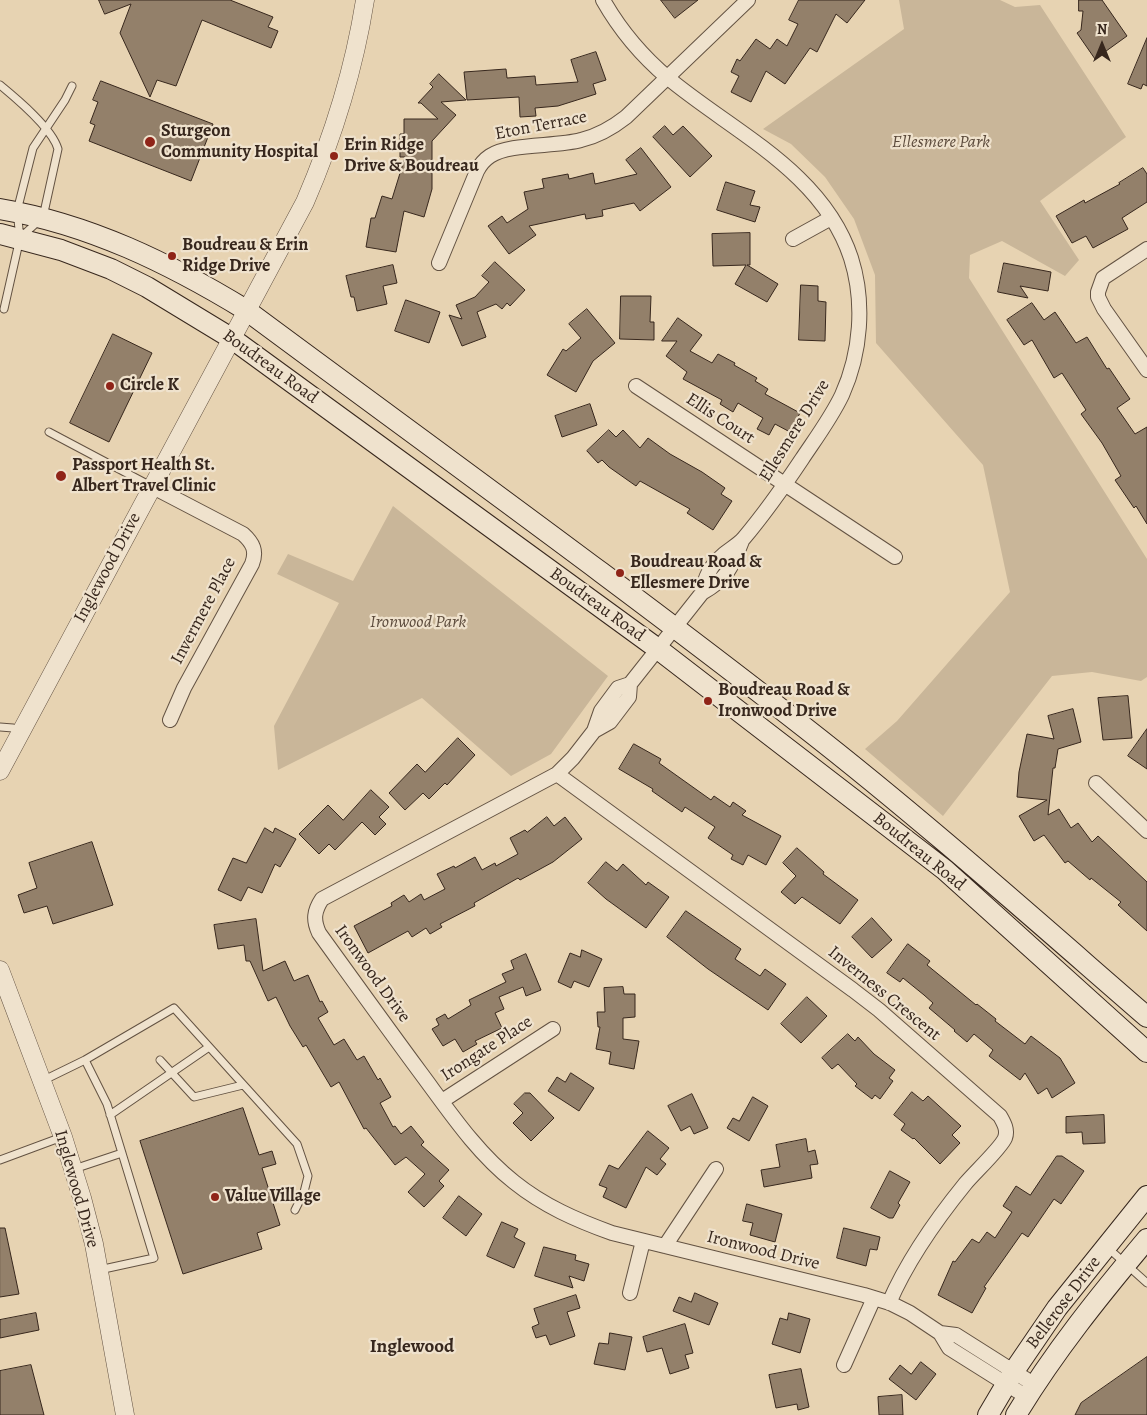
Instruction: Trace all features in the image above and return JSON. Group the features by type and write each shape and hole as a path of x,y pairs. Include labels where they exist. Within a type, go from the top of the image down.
{"main road":[{"name":"Boudreau Road","path":"9,210 75,226 142,252 210,288 246,310 675,628 804,727 910,812 1147,1017"},
{"name":"Boudreau Road","path":"0,234 61,250 110,268 147,287 231,338 658,649 945,870 1147,1052"},
{"name":"Bellerose Drive","path":"988,1415 1010,1378 1057,1308 1147,1196"},
{"name":"Bellerose Drive","path":"1016,1415 1088,1312 1139,1250"}],"street":[{"name":"Inglewood Drive","path":"0,772 151,486 305,202 323,161 342,105 353,64 365,0"},
{"name":"Ellesmere Drive","path":"604,0 624,34 668,78 789,169 813,193 831,218 844,242 854,267 860,318 852,368 839,401 785,484 742,540 721,556 705,576 702,593 658,649"},
{"name":"Eton Terrace","path":"439,262 477,171 490,156 513,149 563,144 595,136 606,131 626,117 748,0"},
{"path":"793,239 831,218"},
{"path":"1147,249 1103,278 1098,297 1104,309 1147,370"},
{"name":"Ellis Court","path":"636,386 895,557"},
{"name":"Invermere Place","path":"151,486 237,530 249,539 255,553 252,564 184,688 170,720"},
{"name":"Ironwood Drive","path":"658,649 630,684 618,688 600,711 594,731 573,758 557,774 329,894 322,899 315,912 319,934 475,1145 513,1182 533,1196 557,1211 612,1233 889,1303 910,1313 940,1333 956,1335 1010,1378 1031,1391"},
{"name":"Inverness Crescent","path":"557,774 853,990 1000,1116 1006,1130 1006,1137 935,1222 899,1280 889,1303"},
{"path":"1096,783 1147,831"},
{"name":"Inglewood Drive","path":"0,970 74,1168 88,1220 125,1415"},
{"name":"Irongate Place","path":"442,1101 553,1028"},
{"path":"665,1246 716,1169"},
{"path":"630,1293 643,1241"},
{"path":"844,1365 874,1298"}],"lane":[{"path":"0,85 46,129 56,142 58,155 43,217 20,238"},
{"path":"4,309 20,238 9,210 33,148 72,86"},
{"path":"49,432 151,486"},
{"path":"0,727 21,731"},
{"path":"42,1081 85,1060 174,1008 297,1144 308,1176 304,1192 295,1210"},
{"path":"110,1116 209,1047"},
{"path":"85,1060 107,1104 154,1258 98,1270"},
{"path":"160,1060 194,1097 243,1085"},
{"path":"0,1160 63,1137"},
{"path":"74,1168 122,1153"},
{"path":"1106,1246 1139,1250 1147,1283"}],"green space":[{"name":"Ellesmere Park","path":"899,0 1000,0 1015,7 1040,5 1126,137 1040,201 1079,260 1065,276 1002,241 970,255 969,278 1147,559 1147,677 1141,681 1092,672 1052,676 943,816 865,749 897,721 1010,592 983,465 876,343 875,275 854,219 825,177 791,144 763,129 904,29"},
{"name":"Ironwood Park","path":"393,506 608,676 551,754 511,776 422,698 278,770 274,726 339,603 277,574 288,554 353,581"}],"building":[{"path":"99,0 230,0 273,17 268,27 278,31 271,48 202,20 176,86 157,80 150,97 120,33 131,4 105,14"},
{"path":"661,0 698,0 675,18"},
{"path":"799,0 865,0 847,23 836,14 817,52 810,48 785,84 766,71 751,102 731,92 739,76 731,72 737,59 740,61 756,39 770,49 777,39 787,46 798,24 789,20"},
{"path":"1079,0 1102,0 1127,36 1095,59 1077,33 1081,30 1083,11 1079,11"},
{"path":"1147,38 1147,86 1143,84 1141,89 1128,84"},
{"path":"596,52 606,80 593,84 596,94 558,106 535,108 536,116 520,117 519,97 467,100 464,72 506,69 507,78 535,76 536,85 578,82 571,60"},
{"path":"439,74 466,100 441,102 456,115 432,141 432,189 424,217 404,211 396,252 366,247 371,218 375,218 382,196 392,199 405,157 400,157 400,134 404,134 404,119 438,119 421,103 418,103 433,87 430,84"},
{"path":"101,81 213,124 191,181 89,141 95,125 90,123 98,102 93,100"},
{"path":"665,126 673,135 683,126 712,156 690,177 653,137"},
{"path":"641,148 671,187 640,211 634,203 602,210 603,216 586,219 585,214 529,226 536,235 509,254 488,226 502,216 507,223 528,209 524,192 544,188 542,179 568,174 569,179 593,173 595,184 637,174 626,160"},
{"path":"1143,168 1147,174 1147,202 1122,218 1128,229 1093,248 1086,236 1072,243 1056,216 1084,200 1085,203 1120,184"},
{"path":"726,182 755,191 750,205 760,207 755,222 717,210"},
{"path":"750,233 750,265 747,265 778,284 767,302 735,284 746,265 713,266 712,234"},
{"path":"495,262 525,290 510,306 507,303 502,309 496,304 477,312 486,337 462,346 449,315 462,319 456,305 475,297 489,282 482,276"},
{"path":"1004,263 1051,272 1048,291 1020,286 1028,298 998,292"},
{"path":"393,265 397,283 383,286 387,304 357,311 354,297 351,297 346,276"},
{"path":"801,285 818,286 818,301 826,302 825,341 799,340"},
{"path":"621,296 651,296 650,322 654,322 654,340 620,339"},
{"path":"406,300 440,312 429,343 395,331"},
{"path":"1032,303 1044,320 1055,312 1076,343 1087,337 1107,369 1109,368 1130,399 1117,408 1135,434 1147,427 1147,524 1136,506 1134,508 1115,480 1121,476 1102,443 1081,414 1086,410 1062,373 1054,378 1032,340 1024,345 1007,320"},
{"path":"587,309 615,343 593,361 576,392 547,375 563,349 566,351 581,338 569,324"},
{"path":"678,318 702,335 690,351 712,363 718,354 735,363 734,365 757,378 755,381 768,389 765,394 800,413 790,432 775,424 769,435 757,429 763,418 738,403 733,412 720,404 722,400 683,379 687,372 666,356 677,341 662,341"},
{"path":"113,334 152,353 109,442 70,423"},
{"path":"590,404 597,425 562,437 555,416"},
{"path":"609,430 616,437 623,430 640,448 648,438 725,488 721,494 732,501 713,530 687,513 690,509 640,481 636,486 602,460 598,463 587,451"},
{"path":"1128,696 1132,738 1103,740 1098,698"},
{"path":"1073,709 1081,742 1058,749 1055,768 1053,768 1048,815 1059,809 1071,828 1078,823 1092,842 1098,836 1147,882 1147,931 1118,905 1121,902 1091,878 1090,880 1068,861 1065,863 1044,835 1034,841 1019,816 1047,800 1017,797 1019,772 1027,734 1054,739 1048,716"},
{"path":"1147,729 1147,769 1128,756"},
{"path":"458,738 475,755 447,785 445,783 429,799 423,793 405,810 389,793 417,764 425,772"},
{"path":"634,744 661,759 659,763 711,800 714,796 730,807 733,802 746,811 742,815 781,836 766,865 748,855 743,865 731,859 733,855 708,838 715,827 685,807 682,812 652,791 653,789 619,769"},
{"path":"371,790 389,807 379,817 386,824 375,835 362,822 335,850 329,844 319,854 299,834 328,805 343,820"},
{"path":"547,817 554,826 565,817 582,839 553,862 520,880 518,878 474,903 475,906 440,924 442,927 430,934 426,928 412,937 408,931 368,953 354,926 392,906 391,903 404,895 409,902 421,894 424,900 445,889 437,874 454,866 455,868 475,857 482,870 495,863 496,866 518,854 510,838 525,830 527,832"},
{"path":"265,828 273,833 275,828 296,839 280,867 275,864 262,893 248,887 241,901 218,890 233,858 246,863"},
{"path":"92,842 113,905 53,924 47,906 24,913 18,895 37,888 29,863"},
{"path":"797,848 824,872 823,874 858,900 840,924 802,897 795,904 781,892 796,876 783,863"},
{"path":"606,862 617,871 623,864 646,885 648,882 669,897 646,928 606,899 588,883"},
{"path":"686,911 741,949 735,959 760,976 765,969 786,984 768,1010 708,969 667,937"},
{"path":"872,918 892,940 872,958 852,937"},
{"path":"256,919 263,971 285,961 294,981 308,975 320,1002 322,1001 328,1012 318,1018 334,1045 344,1039 357,1060 364,1056 378,1080 380,1078 391,1097 380,1103 393,1127 395,1126 401,1134 411,1126 424,1142 421,1145 449,1170 439,1181 444,1186 424,1207 408,1192 425,1174 406,1157 395,1165 366,1128 364,1129 339,1082 331,1087 306,1045 303,1047 276,997 268,1001 250,961 246,961 244,945 218,949 214,925"},
{"path":"908,944 930,961 927,965 1025,1044 1031,1036 1060,1058 1075,1083 1052,1098 1047,1088 1038,1094 1025,1073 1020,1080 989,1056 993,1050 974,1034 967,1042 929,1008 933,1003 924,995 903,978 900,982 887,973"},
{"path":"582,950 602,959 589,987 574,981 571,988 558,982 570,953 580,957"},
{"path":"526,954 541,990 526,996 523,987 499,997 504,1009 495,1013 502,1028 475,1041 477,1044 463,1052 455,1039 443,1046 432,1029 439,1025 436,1019 445,1014 448,1019 471,1005 469,1000 506,982 502,974 514,969 511,961"},
{"path":"623,987 624,994 635,994 635,1017 623,1018 623,1039 639,1041 634,1069 609,1064 611,1052 596,1049 600,1027 598,1027 597,1012 605,1012 604,988"},
{"path":"807,997 827,1016 801,1043 781,1024"},
{"path":"848,1034 855,1041 858,1037 874,1054 895,1070 889,1078 893,1081 880,1099 875,1095 872,1099 855,1086 857,1084 838,1064 832,1069 822,1058"},
{"path":"571,1073 594,1088 579,1111 548,1091 557,1077 565,1082"},
{"path":"912,1092 923,1101 928,1096 961,1126 952,1135 960,1143 940,1164 914,1138 901,1130 905,1124 894,1115"},
{"path":"525,1093 530,1093 554,1118 531,1141 513,1123 523,1113 514,1104"},
{"path":"692,1094 708,1128 694,1134 690,1126 681,1131 668,1106"},
{"path":"753,1097 768,1106 749,1141 727,1128 733,1118 739,1121"},
{"name":"Value Village","path":"243,1108 259,1155 272,1151 276,1164 262,1168 280,1225 257,1233 262,1249 183,1274 140,1141"},
{"path":"1104,1115 1105,1143 1083,1144 1082,1132 1066,1133 1066,1117"},
{"path":"648,1131 669,1148 660,1159 666,1164 657,1175 646,1167 626,1208 603,1197 607,1188 599,1185 609,1165 618,1169"},
{"path":"806,1139 808,1152 815,1150 818,1164 810,1165 812,1178 764,1187 761,1170 780,1167 776,1145"},
{"path":"1057,1156 1062,1156 1084,1171 1061,1204 1054,1199 1028,1237 1022,1233 984,1287 986,1288 972,1313 938,1295 953,1261 955,1262 972,1239 979,1243 987,1232 995,1238 1012,1212 1003,1206 1016,1186 1030,1195"},
{"path":"890,1171 910,1182 898,1203 900,1205 893,1218 889,1218 871,1208"},
{"path":"459,1196 482,1214 466,1236 443,1218"},
{"path":"747,1204 782,1214 775,1242 750,1235 753,1223 743,1221"},
{"path":"502,1222 518,1229 514,1237 525,1243 514,1268 487,1256"},
{"path":"0,1228 5,1228 19,1294 0,1297"},
{"path":"844,1228 880,1237 877,1250 870,1249 866,1266 837,1258"},
{"path":"544,1247 576,1255 575,1260 589,1264 584,1281 569,1276 573,1288 535,1276"},
{"path":"695,1293 718,1303 709,1325 673,1311 679,1297 691,1302"},
{"path":"576,1295 580,1308 567,1312 575,1336 550,1345 546,1335 536,1338 532,1327 539,1324 534,1309"},
{"path":"36,1313 39,1330 0,1338 0,1320"},
{"path":"789,1313 810,1319 800,1353 772,1344 780,1318 787,1320"},
{"path":"685,1324 693,1353 685,1355 689,1368 670,1374 662,1348 647,1352 643,1337"},
{"path":"610,1333 632,1337 625,1370 594,1364 599,1343 608,1344"},
{"path":"1147,1357 1147,1415 1075,1415 1081,1403"},
{"path":"921,1362 936,1374 916,1400 889,1379 900,1365 911,1374"},
{"path":"31,1365 44,1415 0,1415 0,1371"},
{"path":"801,1369 809,1407 798,1410 797,1404 776,1408 769,1375"},
{"path":"902,1395 903,1415 879,1415 878,1397"}],"place":[{"name":"Sturgeon Community Hospital","path":"150,142"},
{"name":"Erin Ridge Drive & Boudreau","path":"334,156"},
{"name":"Boudreau & Erin Ridge Drive","path":"172,256"},
{"name":"Circle K","path":"110,386"},
{"name":"Passport Health St. Albert Travel Clinic","path":"61,476"},
{"name":"Boudreau Road & Ellesmere Drive","path":"620,573"},
{"name":"Boudreau Road & Ironwood Drive","path":"708,701"},
{"name":"Value Village","path":"215,1197"}],"district":[{"name":"Inglewood","path":"412,1347"}]}
